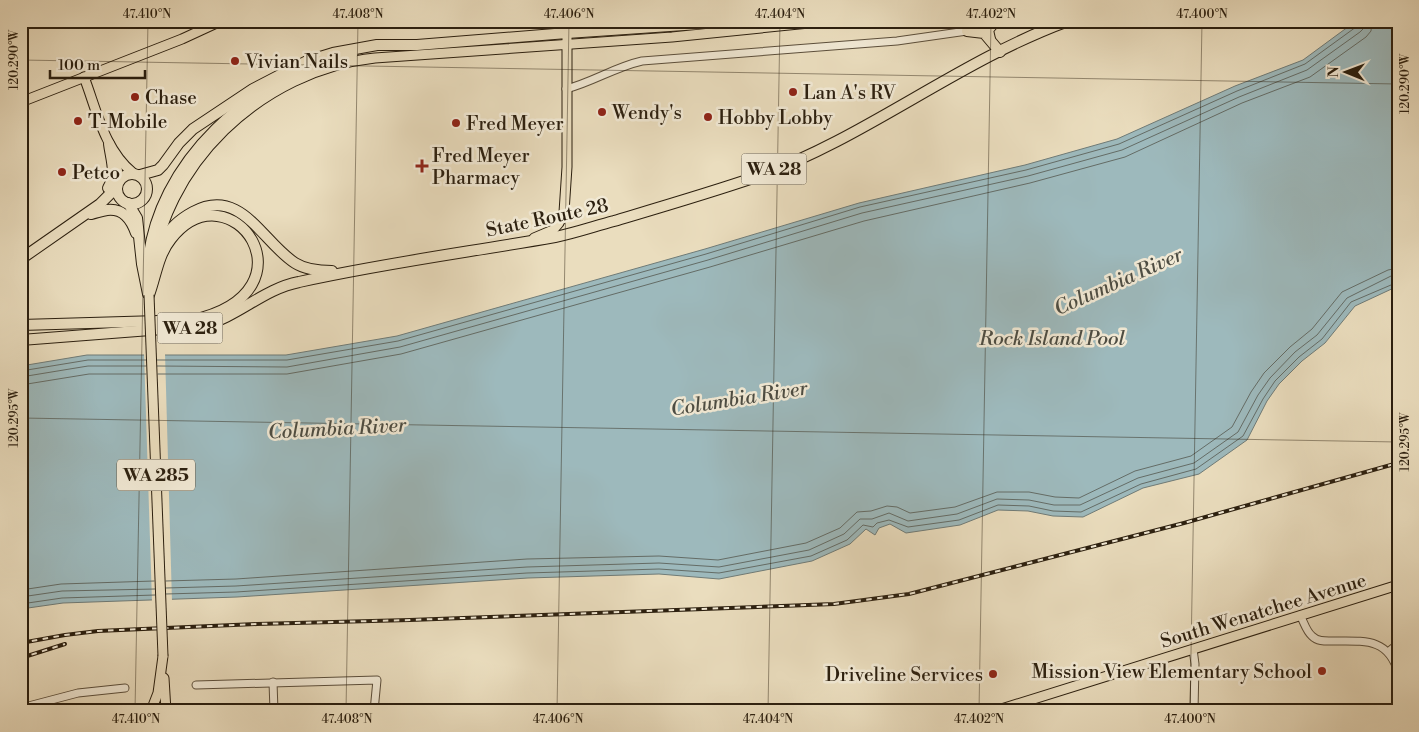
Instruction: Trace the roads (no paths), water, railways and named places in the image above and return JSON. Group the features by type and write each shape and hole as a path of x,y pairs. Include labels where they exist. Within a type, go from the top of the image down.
{"highway":[{"path":"21,259 100,204 125,175 158,170 179,143 193,129 248,102 306,61 332,53 377,45 417,45 743,21"},
{"name":"State Route 28","path":"21,340 202,326 225,319 273,290 285,285 347,271 557,236 634,215 757,176 822,149 960,71 1029,36 1068,21"},
{"path":"990,39 988,30 993,24"},
{"path":"967,31 981,32 990,39 1000,52"},
{"path":"85,215 107,190 113,178 111,148"},
{"path":"100,204 139,202 146,195 147,184 136,174"},
{"path":"118,184 120,197 126,202 137,218 142,264 149,295"},
{"path":"149,295 160,248 167,233 176,223 190,213 210,206 227,207 242,214 252,221 284,254 297,264 320,271 347,271"},
{"path":"85,215 111,210 121,212 128,216 140,245"},
{"path":"21,325 192,320 208,317 227,309 244,296 250,288 258,270 258,256 255,243 245,228 228,219 210,216 190,222 178,231 165,248 149,295"}],"main road":[{"path":"21,102 182,39 221,21"},
{"path":"529,240 554,230 564,212 567,167 567,21"},
{"path":"248,102 276,91 302,77 355,60 666,38 830,21"},
{"path":"84,77 119,173 118,184"},
{"name":"WA 285","path":"166,711 162,656 149,295 146,274 149,247 154,227 167,195 183,169 220,124 248,102"},
{"path":"111,148 125,167 136,174"},
{"name":"South Wenatchee Avenue","path":"995,711 1398,585"},
{"path":"151,711 158,693 162,656"}],"street":[{"path":"566,89 590,82 619,68 642,61 894,41 967,31 1006,21"},
{"path":"1300,616 1313,637 1322,641 1376,644 1388,652 1398,672"},
{"path":"1388,652 1398,644"},
{"path":"1193,648 1195,664 1194,711"},
{"path":"196,685 377,680 374,711"},
{"path":"273,682 274,711"},
{"path":"25,709 78,693 125,688"}],"water":[{"name":"Rock Island Pool","path":"1356,21 1398,21 1398,286 1355,306 1325,343 1302,361 1279,384 1267,401 1247,440 1199,474 1143,488 1083,517 998,510 960,525 906,533 890,524 879,528 875,535 866,529 850,544 812,561 719,579 659,574 528,578 237,597 63,603 21,609 21,366 87,355 286,355 397,336 705,249 859,203 1025,165 1117,139 1235,86 1303,60"}],"railway":[{"path":"21,643 98,631 834,604 909,594 1184,523 1398,463"},
{"path":"21,658 65,644"}],"place":[{"name":"Vivian Nails","path":"235,61"},
{"name":"Lan A's RV","path":"793,92"},
{"name":"Chase","path":"135,97"},
{"name":"Wendy's","path":"602,112"},
{"name":"Hobby Lobby","path":"708,117"},
{"name":"T-Mobile","path":"78,121"},
{"name":"Fred Meyer","path":"456,123"},
{"name":"Fred Meyer Pharmacy","path":"422,166"},
{"name":"Petco","path":"62,172"},
{"name":"Mission View Elementary School","path":"1322,671"},
{"name":"Driveline Services","path":"993,674"}],"water label":[{"name":"Columbia River","path":"1118,281"},
{"name":"Columbia River","path":"739,398"},
{"name":"Columbia River","path":"337,428"}]}
